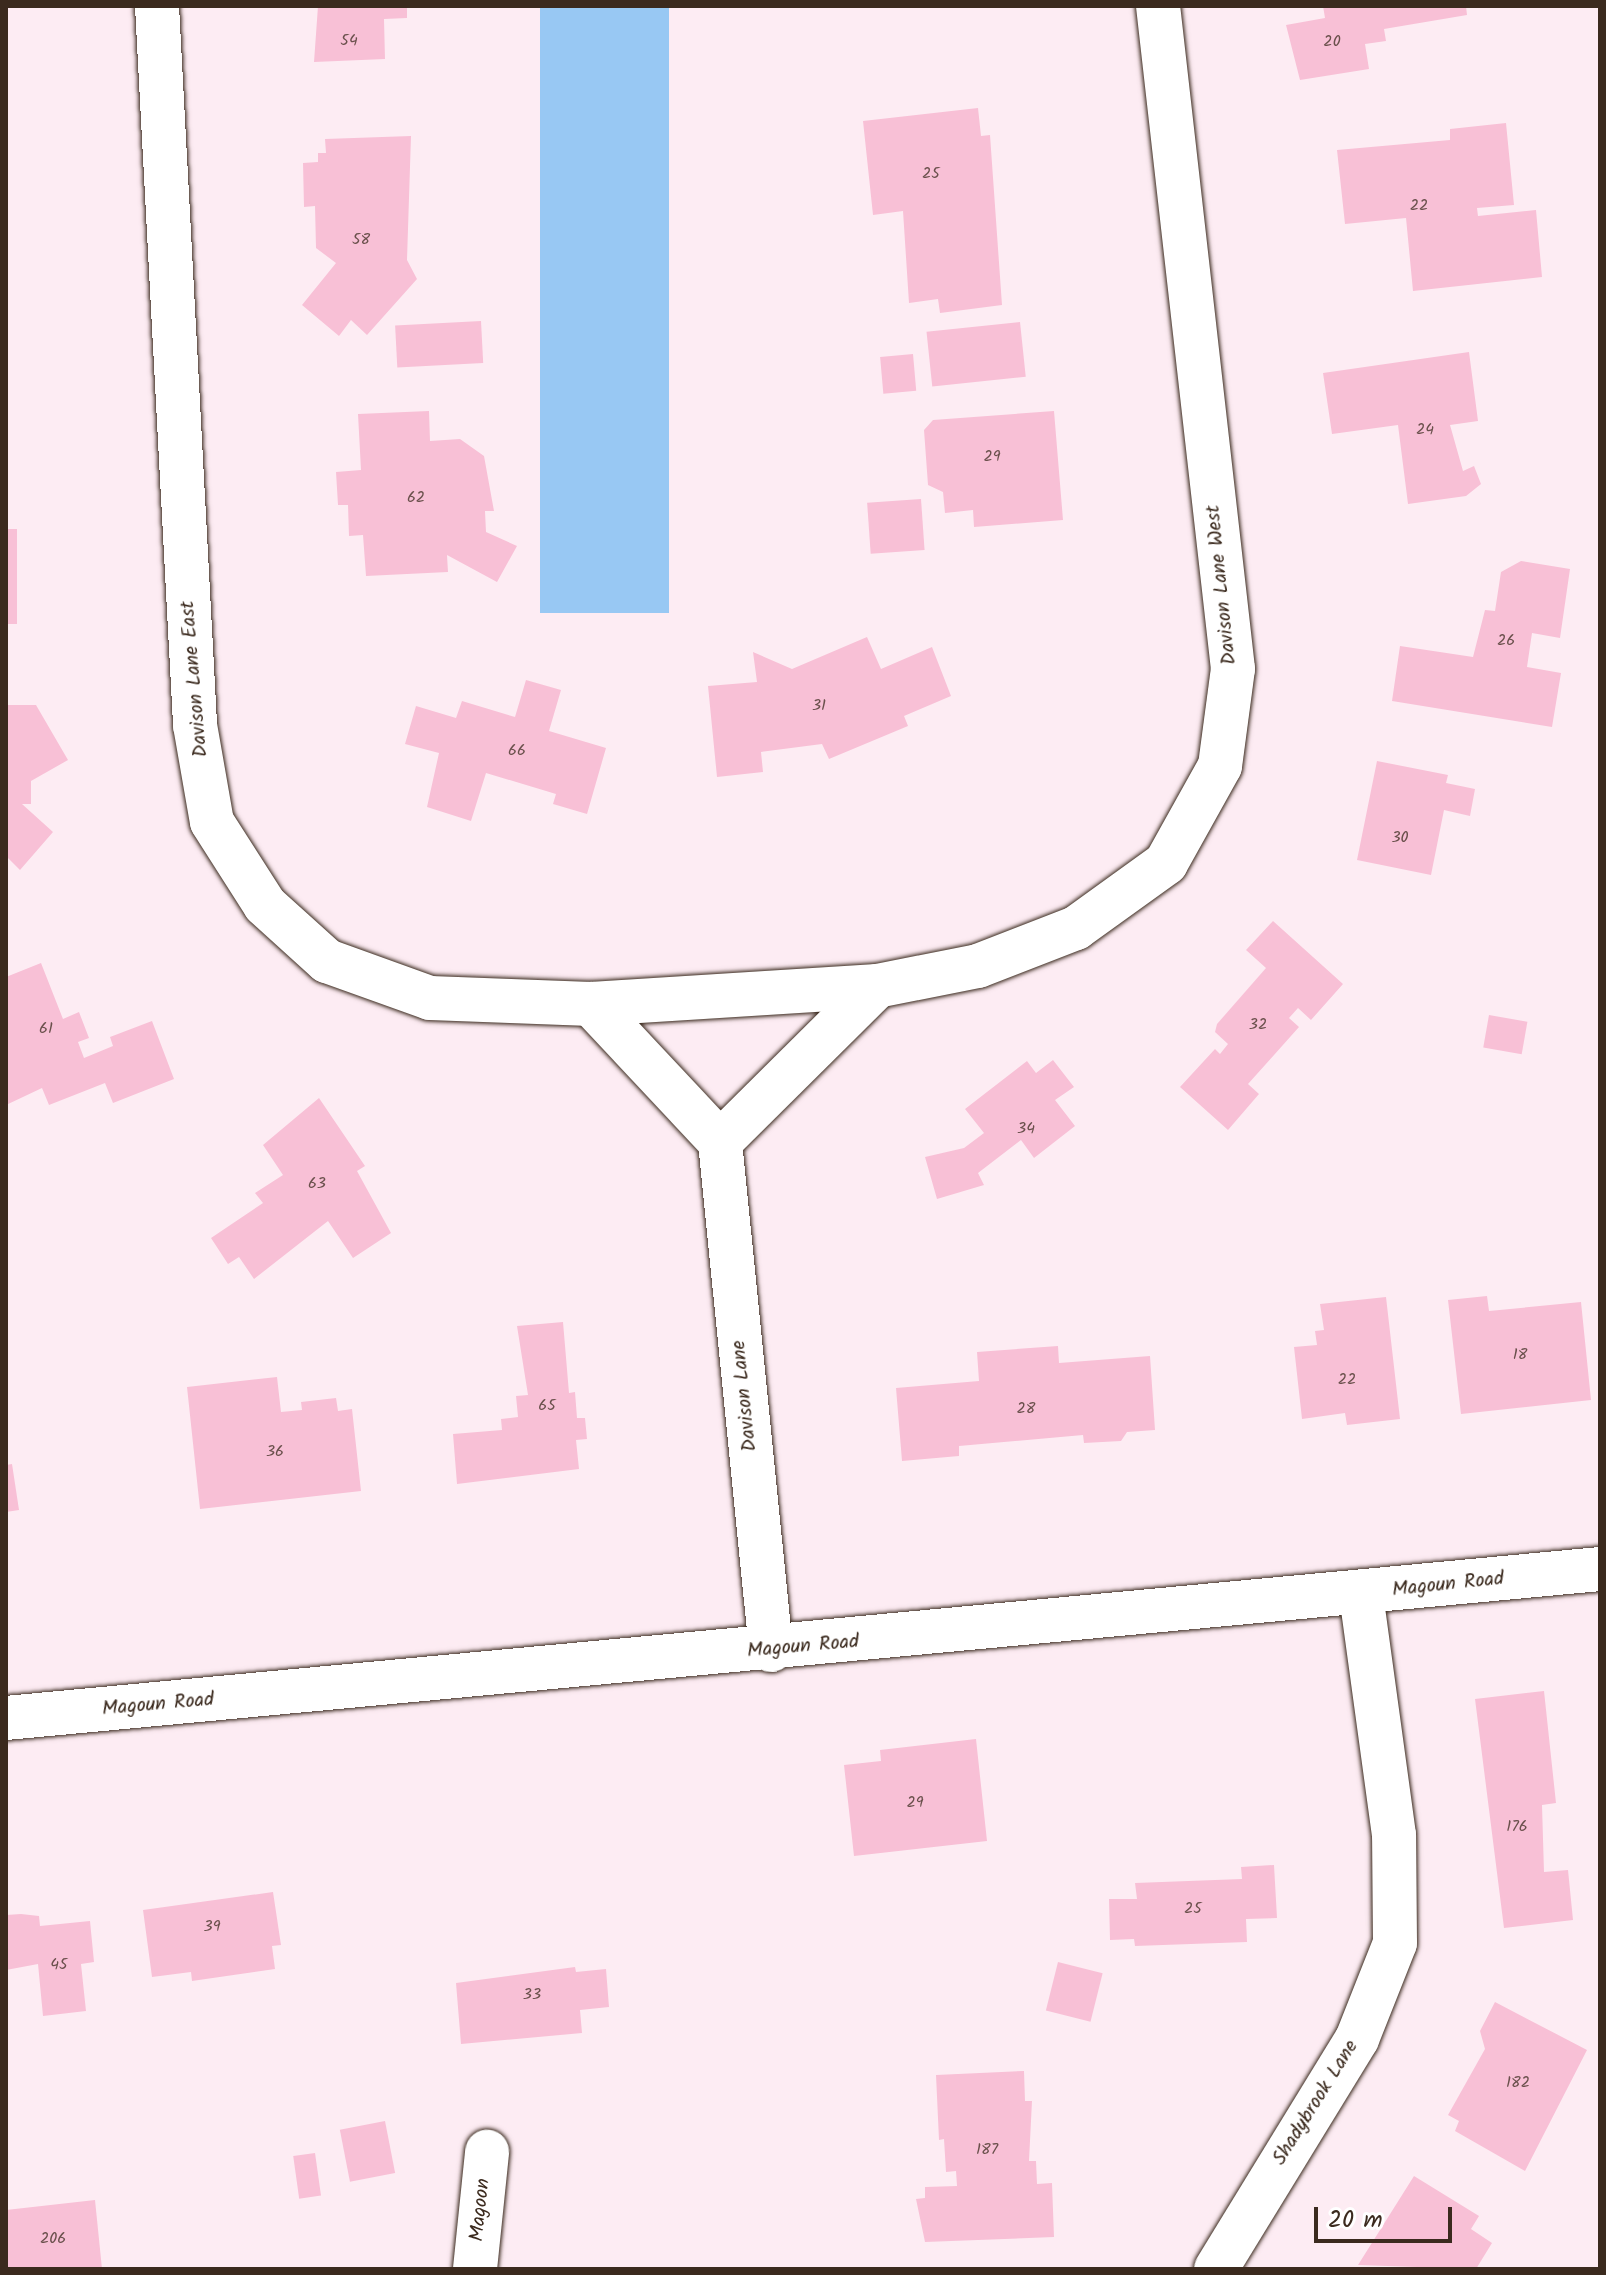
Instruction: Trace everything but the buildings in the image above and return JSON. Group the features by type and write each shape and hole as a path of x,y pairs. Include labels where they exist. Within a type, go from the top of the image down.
{"street":[{"name":"Davison Lane East","path":"157,6 195,725 212,822 265,905 327,961 430,998 591,1004 716,996"},
{"name":"Davison Lane West","path":"716,996 877,986 978,966 1076,928 1166,863 1220,766 1233,669 1158,6"},
{"path":"591,1004 720,1142 877,986"},
{"name":"Davison Lane","path":"720,1142 771,1650"},
{"name":"Magoun Road","path":"6,1718 771,1650 1600,1569"},
{"name":"Shadybrook Lane","path":"1216,2269 1357,2039 1395,1943 1394,1835 1361,1594"},
{"name":"Magoon","path":"475,2269 487,2152"}],"water":[{"path":"540,6 669,6 669,613 540,613"}]}
